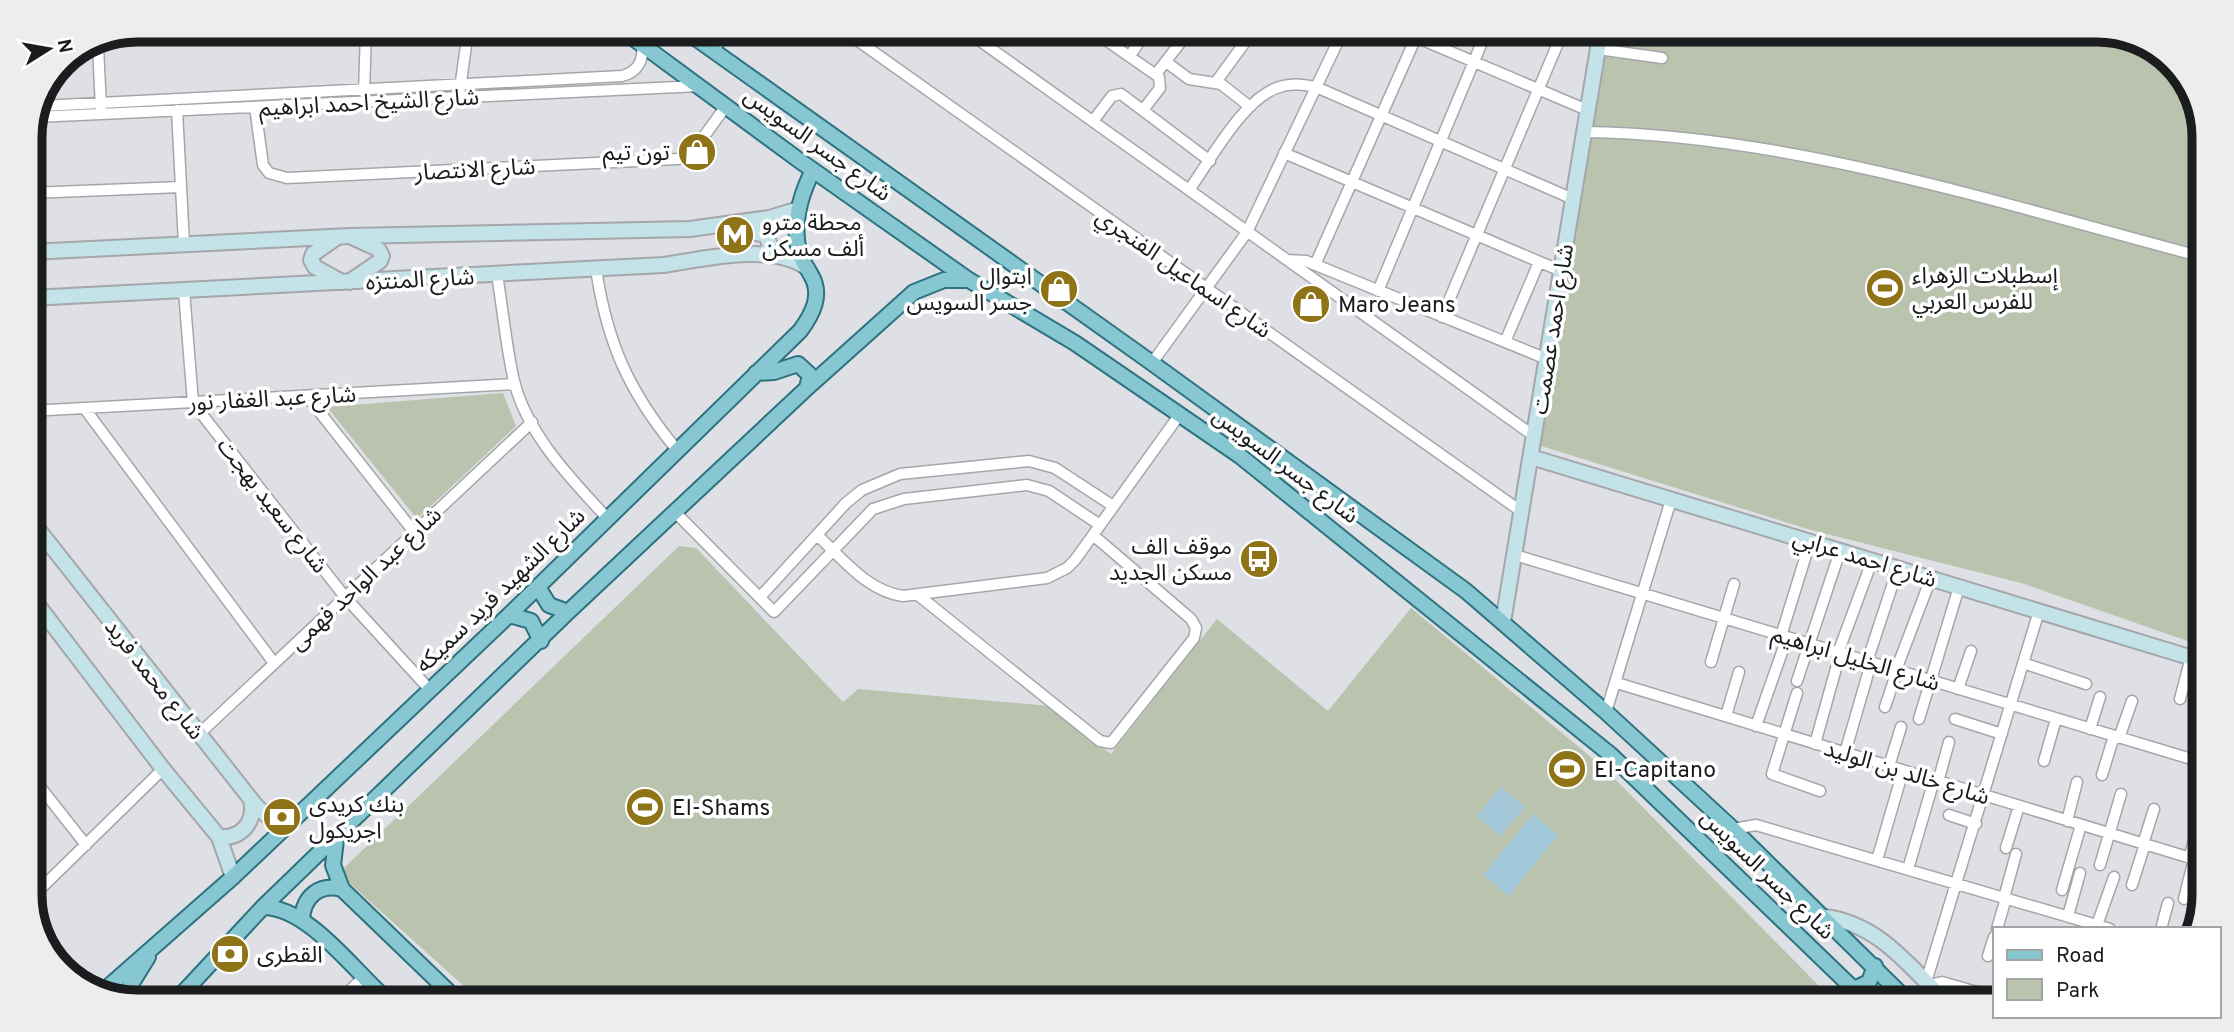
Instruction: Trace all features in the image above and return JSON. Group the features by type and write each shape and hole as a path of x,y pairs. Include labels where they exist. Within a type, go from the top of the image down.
{"main road":[{"name":"شارع جسر السويس","path":"639,42 969,280 1075,343 1240,456 1373,560 1611,755 1854,989"},
{"name":"شارع جسر السويس","path":"701,42 1438,569 1606,712 1733,829 1897,990"},
{"name":"شارع الشهيد فريد سميكه","path":"110,986 233,877 509,615 793,338 814,308 816,288 798,250 799,209 813,170"},
{"path":"186,989 263,908 568,612 807,388 915,292 944,280 969,280"},
{"path":"756,373 774,372 798,364 805,367 810,375 807,388"},
{"path":"538,587 549,605 568,612"},
{"path":"509,615 531,621 541,641"},
{"path":"336,840 333,865 342,889 447,990"},
{"path":"302,920 306,902 313,893 330,887 342,889"},
{"path":"263,908 284,910 302,920 376,990"},
{"path":"128,989 154,947"},
{"path":"1854,989 1869,982 1875,966"}],"street":[{"path":"364,92 366,42"},
{"path":"460,98 466,42"},
{"path":"713,51 719,42"},
{"name":"شارع اسماعيل الفنجري","path":"860,42 1522,512"},
{"path":"982,42 1534,436"},
{"path":"1109,42 1156,74 1160,88 1143,110"},
{"path":"1130,56 1139,42"},
{"path":"1156,74 1181,42"},
{"path":"1216,82 1245,42"},
{"path":"1153,363 1247,232 1338,42"},
{"path":"1315,265 1412,42"},
{"path":"1429,42 1587,110"},
{"path":"1378,291 1482,42"},
{"path":"1442,317 1559,42"},
{"path":"1599,42 1662,58"},
{"name":"شارع احمد عصمت","path":"1503,622 1599,42"},
{"path":"635,89 635,82 627,75 640,64 642,44"},
{"path":"98,50 101,108"},
{"path":"1166,62 1189,79 1216,82 1249,106"},
{"name":"شارع الشيخ احمد ابراهيم","path":"45,116 101,108 627,75"},
{"path":"1189,190 1249,106 1269,91 1298,84 1316,88 1573,199"},
{"name":"شارع الشيخ احمد ابراهيم","path":"47,106 177,110 701,86"},
{"path":"1093,121 1116,93 1121,93 1210,160"},
{"name":"شارع الانتصار","path":"255,107 263,165 269,173 287,178 678,159 697,146 726,106"},
{"path":"177,110 184,244"},
{"path":"1584,132 1660,136 1874,169 2192,254"},
{"path":"1284,153 1561,271"},
{"path":"42,193 181,187"},
{"name":"شارع المنتزه","path":"42,251 343,237 719,225 769,218 799,209"},
{"path":"719,225 766,235 770,244 766,254"},
{"path":"343,237 378,249 382,256 380,261 346,283 313,265 311,260 313,254 343,237"},
{"name":"شارع المنتزه","path":"42,297 497,275 766,254 787,257 807,268"},
{"path":"1286,260 1296,259 1315,265 1547,359"},
{"path":"1505,342 1539,262"},
{"path":"596,269 602,308 623,371 649,416 677,450"},
{"path":"497,275 515,384 532,422 564,471 607,518"},
{"path":"184,291 193,403"},
{"name":"شارع عبد الغفار نور","path":"42,411 515,384"},
{"path":"307,396 414,532"},
{"name":"شارع سعيد بهجت","path":"193,403 345,597 430,690"},
{"path":"85,410 274,663"},
{"path":"817,535 873,587 903,596 1047,578 1067,568 1180,414"},
{"name":"شارع عبد الواحد فهمى","path":"198,735 532,422"},
{"name":"شارع احمد عرابي","path":"1531,457 2192,657"},
{"path":"760,597 846,503 880,481 900,474 1029,461 1055,468 1113,506"},
{"path":"674,511 774,612 873,509 888,502 1016,485 1049,491 1100,525"},
{"path":"1606,712 1671,500"},
{"name":"شارع محمد فريد","path":"42,534 251,800 269,817 292,821"},
{"path":"918,595 1100,741 1111,743 1194,638 1196,628 1191,619 1093,535"},
{"path":"1756,726 1810,542"},
{"path":"1797,681 1840,551"},
{"name":"شارع الخليل ابراهيم","path":"1515,555 2192,759"},
{"path":"1815,744 1839,653 1872,561"},
{"path":"1845,753 1898,568"},
{"path":"1885,707 1931,578"},
{"path":"1711,662 1734,584"},
{"path":"1919,719 1959,587"},
{"name":"شارع محمد فريد","path":"42,611 163,769 219,837 233,877"},
{"path":"1927,984 2039,611"},
{"path":"1958,689 1971,650"},
{"path":"2023,663 2086,684"},
{"path":"2180,699 2192,666"},
{"path":"1726,716 1739,672"},
{"name":"شارع خالد بن الوليد","path":"1617,683 2192,859"},
{"path":"1797,692 1773,776 1820,791"},
{"path":"2090,729 2100,697"},
{"path":"2102,775 2132,701"},
{"path":"1955,719 2002,734"},
{"path":"2044,761 2056,719"},
{"path":"1889,766 1901,727"},
{"path":"1908,869 1949,742"},
{"path":"42,887 163,769"},
{"path":"1877,860 1903,771"},
{"path":"2067,821 2077,782"},
{"path":"42,789 86,845"},
{"path":"2100,865 2121,794"},
{"path":"219,837 235,835 247,825 253,810 251,800"},
{"path":"2006,848 2020,806"},
{"path":"2132,885 2154,809"},
{"path":"1949,815 1976,824"},
{"path":"1733,829 1756,825 2068,916 2094,926 2115,877"},
{"path":"2062,890 2081,825"},
{"path":"1998,927 2017,853"},
{"path":"2184,899 2192,863"},
{"path":"2068,916 2080,873"},
{"path":"2162,927 2168,903"},
{"path":"1825,917 1846,920 1872,932 1933,990"},
{"path":"1988,956 1993,940"},
{"path":"350,990 363,978"},
{"path":"1927,984 1942,982 1968,990"}],"green space":[{"name":"إسطبلات الزهراء للفرس العربي","path":"1606,42 2097,42 2116,44 2145,55 2164,70 2179,89 2187,106 2192,131 2192,643 2021,583 1811,530 1541,446"},
{"path":"503,393 516,426 417,519 327,407"},
{"path":"679,546 696,548 843,702 858,689 1050,706 1111,754 1217,619 1328,711 1411,608 1603,767 1823,990 468,990 346,880 344,868"}],"water":[{"path":"1501,787 1525,807 1500,836 1477,816"},
{"path":"1533,814 1558,835 1509,896 1483,875"}],"place":[{"name":"تون تيم","path":"697,152"},
{"name":"محطة مترو ألف مسكن","path":"735,235"},
{"name":"إسطبلات الزهراء للفرس العربي","path":"1885,288"},
{"name":"ابتوال جسر السويس","path":"1059,289"},
{"name":"Maro Jeans","path":"1311,304"},
{"name":"موقف الف مسكن الجديد","path":"1259,559"},
{"name":"El-Capitano","path":"1567,769"},
{"name":"El-Shams","path":"645,807"},
{"name":"بنك كريدى اجريكول","path":"282,817"},
{"name":"القطرى","path":"230,954"}]}
